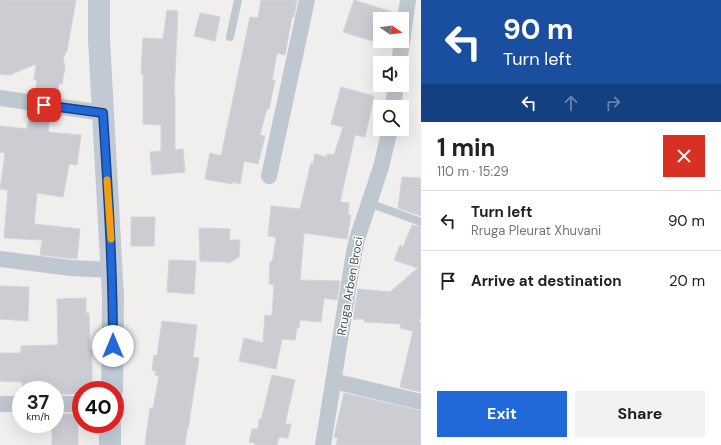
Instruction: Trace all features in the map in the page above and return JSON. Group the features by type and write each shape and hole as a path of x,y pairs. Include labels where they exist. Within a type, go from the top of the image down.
{"street":[{"path":"99,0 98,38 112,270 114,336 112,381"},
{"path":"269,176 307,0"},
{"path":"401,56 408,0"},
{"path":"0,98 103,113"},
{"name":"Rruga Arben Broci","path":"323,445 352,264 358,239 381,168 388,136"},
{"path":"0,259 71,268 112,270"},
{"path":"333,381 421,402"},
{"path":"0,404 12,404"},
{"path":"110,433 110,445"}],"lane":[{"path":"230,37 238,0"},
{"path":"369,203 421,222"}],"building":[{"path":"0,0 76,0 67,51 63,58 65,67 62,84 59,84 57,97 35,93 37,80 34,80 36,64 10,75 0,74"},
{"path":"261,0 297,0 294,17 292,17 285,55 277,53 272,80 275,80 269,109 267,108 260,135 265,136 258,164 244,161 240,184 205,179 210,153 221,156 250,17 258,18"},
{"path":"354,0 392,12 373,12 373,41 343,32"},
{"path":"167,10 178,11 174,95 175,150 183,149 185,172 152,175 150,152 161,151 161,125 143,124 143,74 141,74 143,38 163,39"},
{"path":"200,13 220,17 215,41 194,36"},
{"path":"341,87 374,96 365,137 355,135 340,202 349,203 348,215 351,215 347,239 304,233 300,280 340,281 337,300 324,298 321,322 300,320 295,340 282,339 276,369 239,361 244,338 263,343 265,315 272,316 274,285 269,284 270,263 273,259 276,237 268,236 271,206 300,209 311,163 313,164 315,154 327,157 327,154 334,155 343,127 331,124"},
{"path":"30,112 50,115 48,132 81,135 77,165 69,164 63,197 37,193 34,224 80,229 77,259 40,255 42,240 4,238 8,190 0,189 5,153 0,152 0,126 27,129"},
{"path":"402,177 421,178 421,216 398,208"},
{"path":"131,217 155,217 154,246 131,246"},
{"path":"412,225 421,227 421,315 419,322 421,323 421,392 400,387 413,331 400,328 401,324 364,322 364,319 353,319 358,289 390,292 418,268 394,260 400,245 403,247"},
{"path":"199,228 230,229 229,240 240,240 239,257 229,263 200,261"},
{"path":"169,260 196,261 194,294 167,292"},
{"path":"0,286 29,287 28,321 0,319"},
{"path":"86,298 86,313 89,313 90,350 92,350 92,381 72,381 72,394 64,394 64,381 0,381 0,353 21,353 21,346 58,345 57,299"},
{"path":"162,321 197,325 193,357 199,358 185,445 145,445 150,408 153,408 159,376 155,375 156,371 152,370 154,355 157,356"},
{"path":"272,375 295,380 285,424 291,424 288,438 279,437 277,445 255,445 255,443 249,442 252,429 258,429 259,419 261,420"},
{"path":"344,393 421,411 421,445 336,445 338,438 334,437"},
{"path":"64,414 72,414 72,433 78,433 78,445 52,445 52,433 64,433"}],"slow traffic":[{"path":"107,180 111,239"}],"route":[{"path":"44,105 103,113 114,298 113,346"}]}
